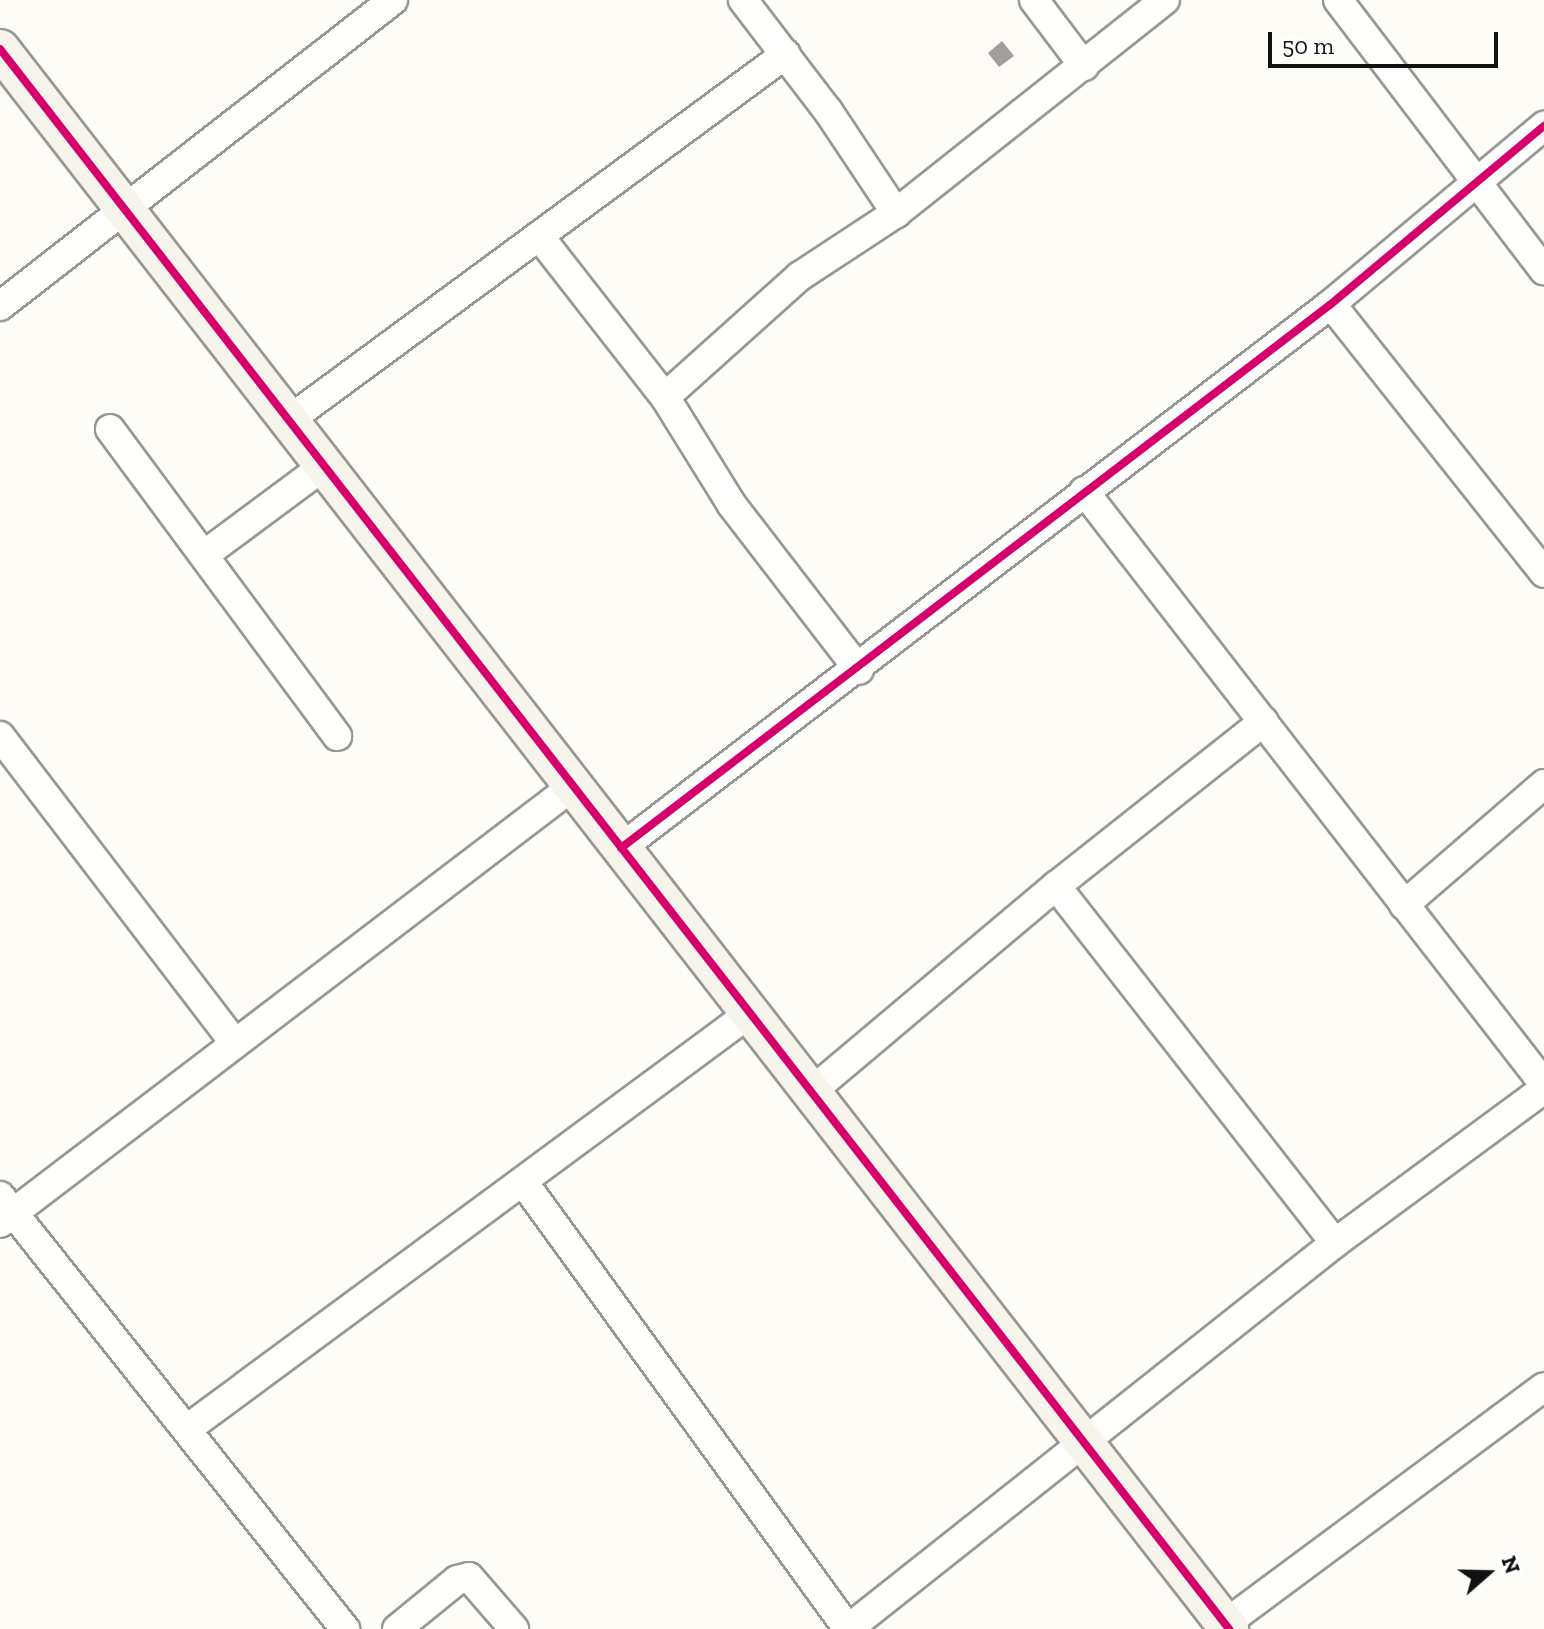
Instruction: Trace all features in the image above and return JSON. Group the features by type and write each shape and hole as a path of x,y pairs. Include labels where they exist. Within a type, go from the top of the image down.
{"street":[{"path":"0,306 122,206 393,0"},
{"path":"743,0 786,54 896,213"},
{"path":"1034,0 1084,66"},
{"path":"665,397 800,276 896,213 1165,0"},
{"path":"1338,0 1477,177 1544,270"},
{"path":"0,49 1227,1627 1544,1387"},
{"path":"289,420 786,54"},
{"path":"621,848 859,670 1084,491 1331,304 1477,177 1544,126"},
{"path":"539,236 665,397 732,505 859,670"},
{"path":"1331,304 1544,573"},
{"path":"110,429 337,736"},
{"path":"204,555 324,466"},
{"path":"524,1183 848,1629 1335,1243 1544,1087 1084,491"},
{"path":"811,1092 1056,886 1264,721"},
{"path":"0,736 234,1042"},
{"path":"1404,905 1544,784"},
{"path":"345,1629 187,1429 5,1211 573,786"},
{"path":"1056,886 1335,1243"},
{"path":"187,1429 524,1183 750,1013"},
{"path":"397,1629 457,1580 469,1577 514,1629"}],"building":[{"path":"1002,41 1014,56 999,67 988,53"}],"cycle path":[{"path":"0,49 1229,1629"},
{"path":"621,848 1331,304 1544,126"}]}
